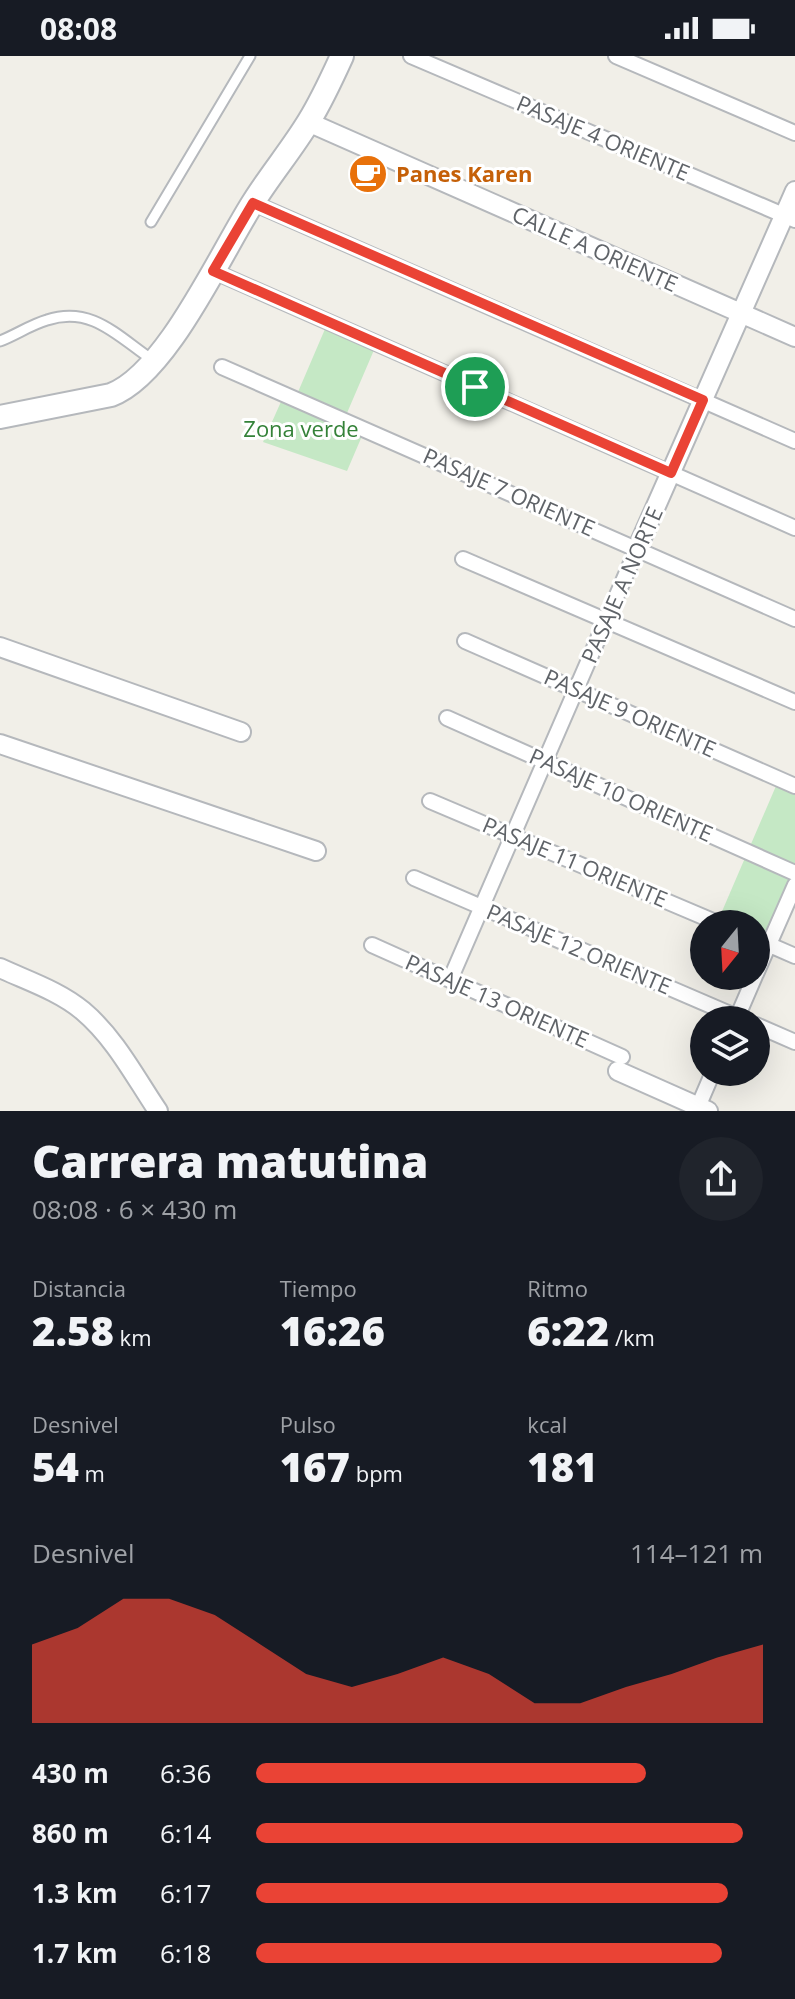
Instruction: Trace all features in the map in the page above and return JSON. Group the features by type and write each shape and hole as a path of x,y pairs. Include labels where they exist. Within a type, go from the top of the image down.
{"street":[{"path":"0,417 111,395 131,384 154,361 193,306 253,203 308,122 342,56"},
{"name":"PASAJE 4 ORIENTE","path":"411,56 790,217"},
{"path":"616,56 795,133"},
{"name":"CALLE A ORIENTE","path":"308,122 795,337"},
{"name":"PASAJE A NORTE","path":"450,980 741,314 790,217 795,191"},
{"path":"253,203 795,441"},
{"path":"213,271 795,528"},
{"name":"PASAJE 7 ORIENTE","path":"222,367 795,619"},
{"path":"463,559 795,702"},
{"name":"PASAJE 9 ORIENTE","path":"465,641 795,786"},
{"path":"0,647 241,732"},
{"name":"PASAJE 10 ORIENTE","path":"447,718 795,873"},
{"path":"0,744 316,851"},
{"name":"PASAJE 11 ORIENTE","path":"430,801 690,911"},
{"name":"PASAJE 12 ORIENTE","path":"414,878 709,1006"},
{"path":"770,928 795,885"},
{"name":"PASAJE 13 ORIENTE","path":"372,945 620,1064"},
{"path":"770,945 795,956"},
{"path":"0,968 49,989 82,1010 106,1034 158,1111"},
{"path":"770,1031 795,1042"},
{"path":"620,1064 703,1109 709,1086"}],"lane":[{"path":"151,222 250,56"},
{"path":"0,341 44,320 69,314 92,318 154,361"}],"green space":[{"name":"Zona verde","path":"328,322 377,343 344,420 365,429 347,471 263,442 284,395 295,399"},
{"path":"779,779 795,786 795,885 770,942 770,910 723,910"}],"building":[{"name":"Panes Karen","path":"365,159 380,167 373,185 356,180"}],"place":[{"name":"Panes Karen","path":"368,174"}],"route":[{"path":"253,203 703,400 671,473 475,387 213,271 253,203"}]}
